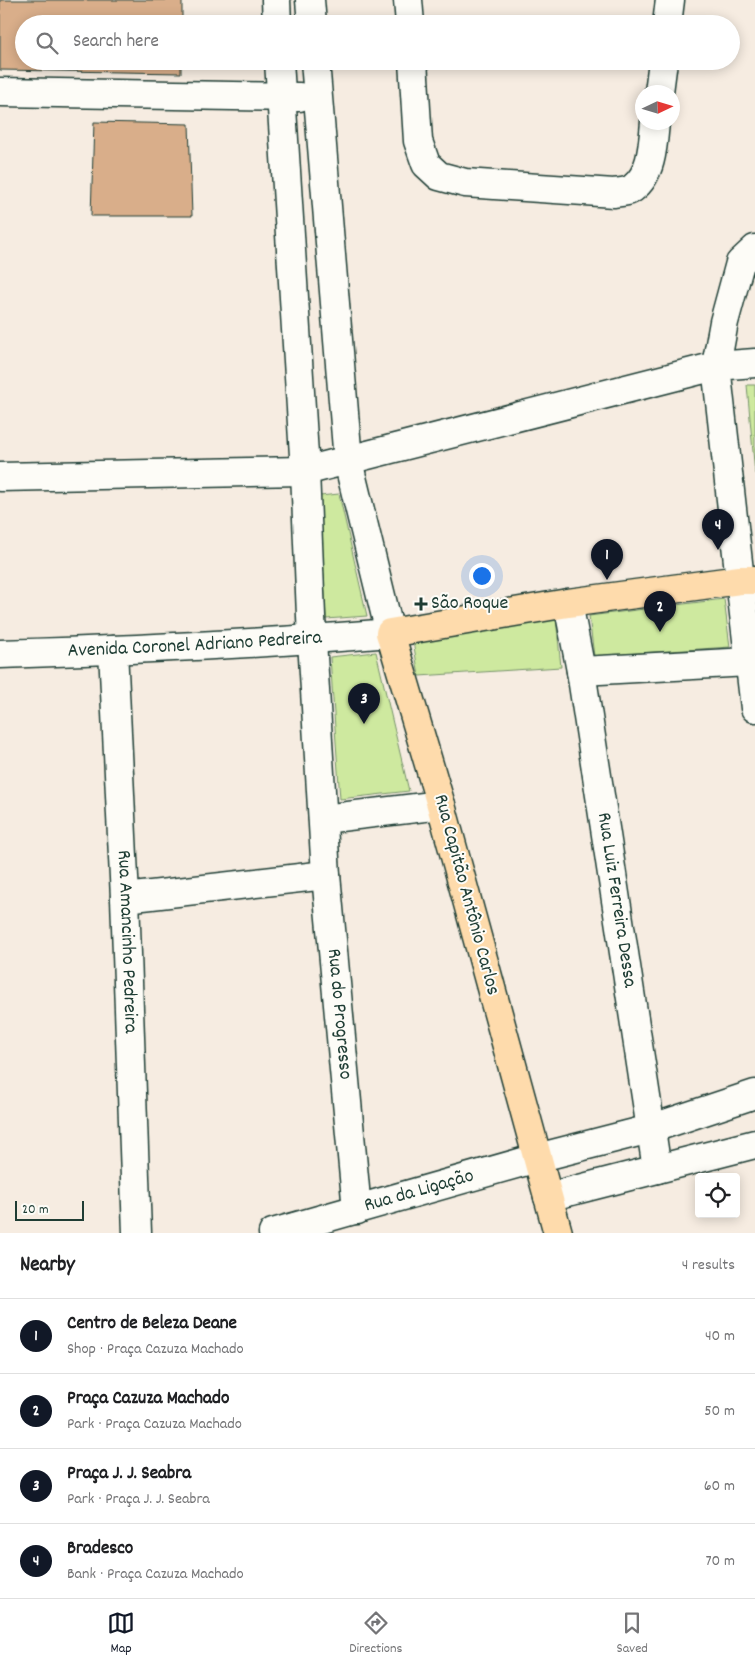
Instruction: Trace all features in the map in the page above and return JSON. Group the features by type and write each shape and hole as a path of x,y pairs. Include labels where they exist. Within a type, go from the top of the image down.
{"main road":[{"path":"390,633 568,603 748,580"},
{"name":"Rua Capitão Antônio Carlos","path":"390,633 441,805 558,1233"}],"street":[{"path":"276,0 277,15"},
{"path":"310,0 311,15"},
{"path":"408,0 409,15"},
{"path":"668,15 670,0"},
{"name":"Rua do Progresso","path":"280,70 305,471 312,640 326,875 357,1210"},
{"path":"316,70 348,461 390,633"},
{"path":"414,70 418,140 426,164 439,176 465,183 614,193 632,190 642,179 652,154 654,130"},
{"path":"660,85 662,70"},
{"path":"0,92 318,97"},
{"path":"755,250 740,263 724,322 716,366 748,580 749,662 755,708"},
{"path":"0,477 305,471 716,366 755,363"},
{"name":"Rua Luiz Ferreira Dessa","path":"568,603 581,671 657,1169"},
{"name":"Avenida Coronel Adriano Pedreira","path":"0,654 312,640 390,633"},
{"name":"Rua Amancinho Pedreira","path":"114,650 125,898 136,1233"},
{"path":"581,671 749,662"},
{"path":"323,819 441,805"},
{"path":"125,898 326,875"},
{"name":"Rua da Ligação","path":"273,1233 537,1158 650,1129 755,1094"},
{"path":"548,1197 755,1144"}],"green space":[{"path":"747,385 755,385 755,474"},
{"path":"339,494 367,616 326,619 320,496"},
{"path":"724,599 730,647 594,656 589,616"},
{"path":"556,618 561,667 419,676 413,641"},
{"path":"376,652 409,791 340,799 330,657"}],"building":[{"path":"0,0 182,0 182,15 15,15 15,70 181,70 181,73 0,70"},
{"path":"94,122 189,124 192,216 91,216"}],"place":[{"name":"Bradesco","path":"718,550"},
{"name":"Centro de Beleza Deane","path":"607,580"},
{"name":"São Roque","path":"421,604"},
{"name":"Praça Cazuza Machado","path":"660,632"},
{"name":"Praça J. J. Seabra","path":"364,724"}]}
